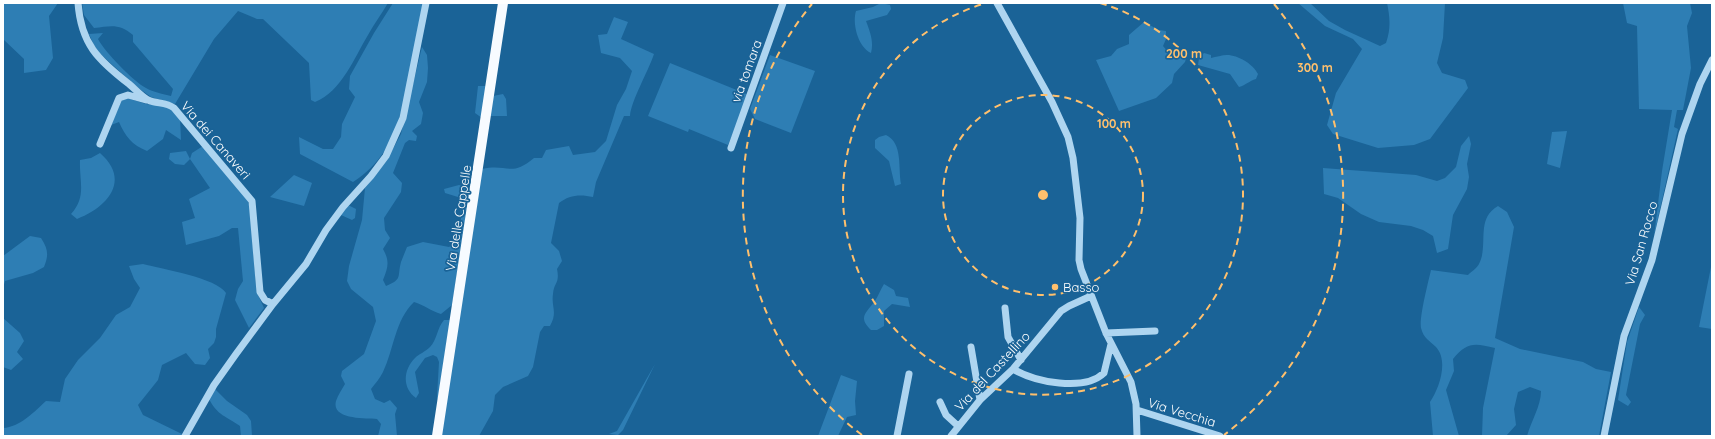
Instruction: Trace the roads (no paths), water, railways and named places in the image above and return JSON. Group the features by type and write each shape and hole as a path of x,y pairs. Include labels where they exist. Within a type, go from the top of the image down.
{"main road":[{"name":"Via delle Cappelle","path":"437,436 503,3"}],"street":[{"name":"Via dei Canaveri","path":"78,3 83,30 92,51 122,79 148,100 167,103 174,108 252,201 260,292 265,300 273,304"},
{"path":"185,436 214,385 273,304 306,264 326,230 342,207 382,163 394,142 405,109 426,3"},
{"name":"via tomara","path":"731,148 783,3"},
{"path":"997,3 1052,102 1068,137 1073,158 1080,218 1079,260 1090,295 1106,333 1131,382 1137,410 1137,436"},
{"name":"Via San Rocco","path":"1604,436 1624,336 1652,260 1684,127 1700,84 1712,60"},
{"path":"100,144 119,98 128,95 148,100"},
{"name":"Via del Castellino","path":"950,436 980,400 1013,369 1061,312 1090,295"},
{"path":"1006,308 1008,337 1021,360"},
{"path":"1106,333 1155,331"},
{"path":"1013,369 1034,379 1073,384 1090,382 1104,373 1108,363 1111,344"},
{"path":"971,347 980,400"},
{"path":"897,436 909,374"},
{"path":"940,402 946,415 958,426"},
{"name":"Via Vecchia","path":"1137,410 1220,436"}],"place":[{"name":"Basso","path":"1055,287"}]}
